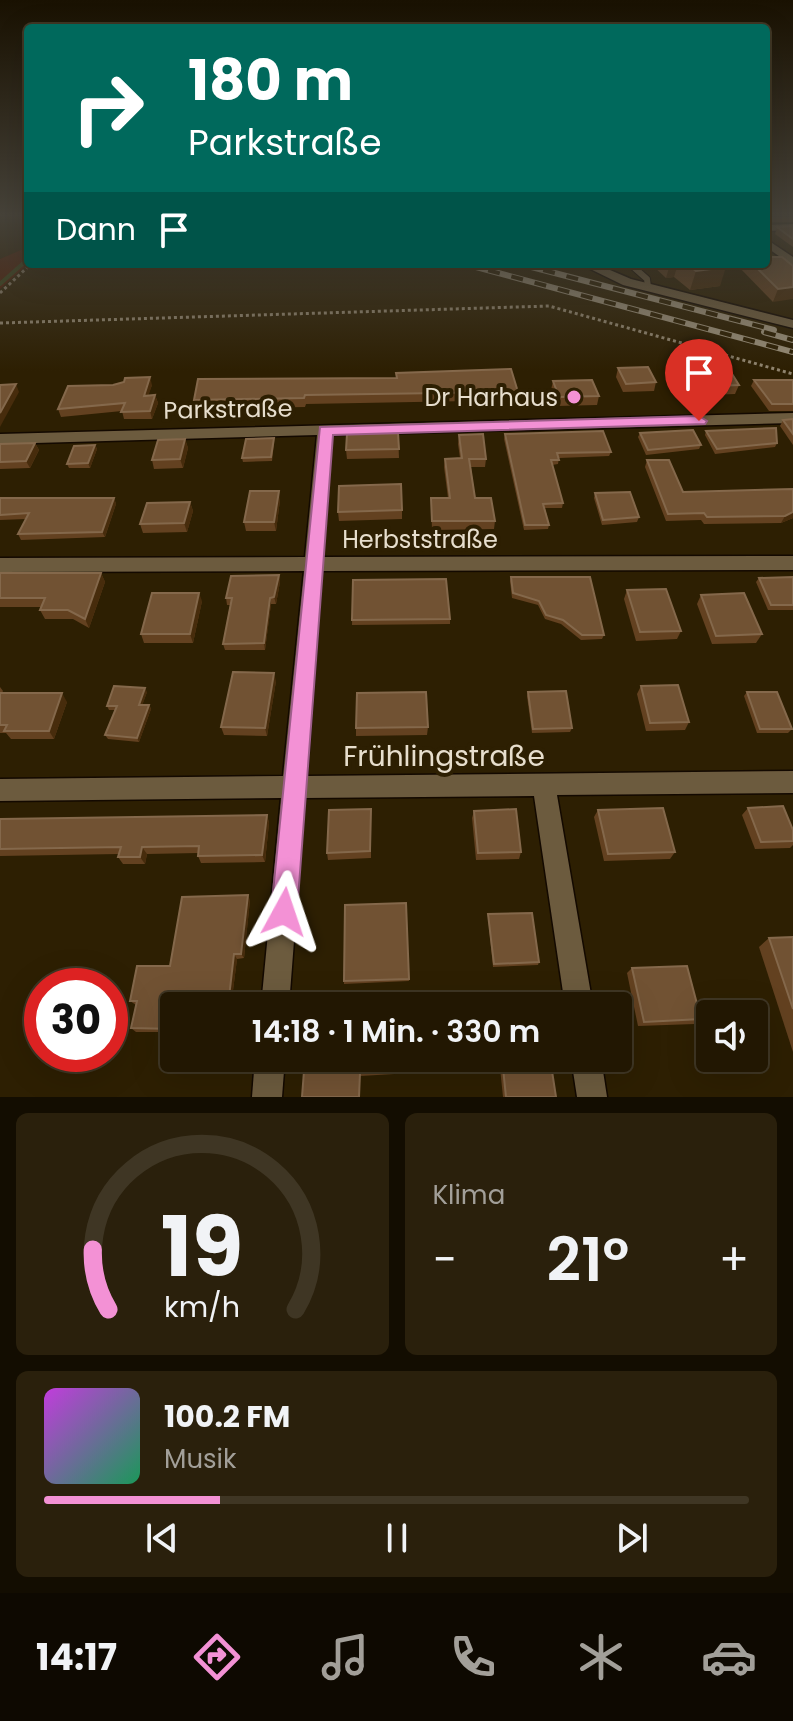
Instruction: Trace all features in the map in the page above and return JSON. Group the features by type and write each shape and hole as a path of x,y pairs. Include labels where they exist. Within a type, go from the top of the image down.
{"street":[{"path":"597,268 648,287 793,324"},
{"name":"Parkstraße","path":"0,439 793,418"},
{"path":"276,992 325,431"},
{"name":"Herbststraße","path":"0,565 793,563"},
{"name":"Frühlingstraße","path":"0,790 793,782"},
{"path":"544,786 577,992"},
{"path":"267,1097 269,1072"},
{"path":"588,1072 592,1097"}],"lane":[{"path":"635,268 647,279 648,287"}],"path":[{"path":"0,293 27,268"},
{"path":"0,323 549,306 793,374"}],"shaded area":[{"path":"0,268 23,268 0,289"}],"building":[{"path":"757,268 793,268 793,287 778,289"},
{"path":"648,367 656,382 626,384 618,368"},
{"path":"511,369 518,392 194,400 198,379 397,378 396,373"},
{"path":"729,369 739,385 683,387 674,371"},
{"path":"150,377 144,396 155,395 150,411 121,412 125,403 58,409 68,386 113,385 124,382 125,378"},
{"path":"592,380 599,396 559,397 553,381"},
{"path":"754,380 793,380 793,404 772,404"},
{"path":"16,384 0,413 0,385"},
{"path":"793,419 793,434 783,420"},
{"path":"776,428 777,443 717,449 706,431"},
{"path":"693,430 701,445 648,450 640,433"},
{"path":"603,431 611,452 557,453 559,460 551,460 563,503 543,504 549,525 525,525 505,434"},
{"path":"398,433 399,449 346,450 347,434"},
{"path":"483,434 486,459 469,459 475,498 491,498 495,521 432,521 431,498 450,498 445,459 462,458 459,435"},
{"path":"274,438 271,457 242,458 246,439"},
{"path":"185,439 180,459 152,460 158,440"},
{"path":"35,443 26,461 0,462 0,444"},
{"path":"95,445 88,463 67,464 74,446"},
{"path":"647,460 669,460 683,492 793,489 793,512 785,516 668,514"},
{"path":"401,484 402,510 338,512 339,486"},
{"path":"250,491 279,491 274,522 244,522"},
{"path":"630,492 639,517 603,520 595,493"},
{"path":"0,498 114,498 102,532 18,534 29,513 0,515"},
{"path":"190,502 184,523 140,524 147,503"},
{"path":"0,573 101,573 85,619 68,610 40,610 45,598 0,598"},
{"path":"279,575 274,597 270,598 264,643 223,644 232,598 226,598 231,576"},
{"path":"511,577 590,577 604,635 582,635 563,620 546,615 539,601 513,593"},
{"path":"793,577 793,605 771,605 759,578"},
{"path":"446,579 450,619 352,620 353,580"},
{"path":"666,589 681,631 640,632 627,590"},
{"path":"152,593 199,593 190,634 141,634"},
{"path":"744,593 762,634 716,636 701,595"},
{"path":"233,672 274,673 265,728 221,727"},
{"path":"678,685 689,722 650,723 641,686"},
{"path":"114,686 145,688 139,705 149,705 137,738 105,735 117,706 107,706"},
{"path":"566,691 572,728 533,729 528,692"},
{"path":"426,692 428,727 356,728 357,693"},
{"path":"747,692 777,692 792,729 760,729"},
{"path":"0,693 62,693 49,731 4,731 7,725 0,725"},
{"path":"783,806 793,830 793,841 761,842 748,808"},
{"path":"663,808 675,852 608,854 598,810"},
{"path":"371,809 370,851 327,853 329,810"},
{"path":"516,809 521,852 478,853 474,811"},
{"path":"267,815 262,855 198,856 199,846 142,847 140,857 118,857 121,847 0,849 0,819"},
{"path":"248,895 241,954 234,954 230,992 160,992 160,1029 131,1028 137,1001 130,1001 137,966 170,966 182,897"},
{"path":"406,903 409,979 344,981 345,905"},
{"path":"532,913 539,962 494,964 488,914"},
{"path":"793,937 793,1009 769,938"},
{"path":"687,966 696,1000 696,1019 644,1022 632,968"},
{"path":"304,1072 378,1072 360,1073 359,1097 302,1097"},
{"path":"503,1072 552,1072 556,1097 506,1097"}],"waterway":[{"path":"0,284 18,268"}],"railway":[{"path":"481,268 793,352"},
{"path":"536,268 774,330"},
{"path":"764,332 793,340"}],"place":[{"name":"Dr Harhaus","path":"574,397"}],"route":[{"path":"284,912 325,431 699,421"}]}
